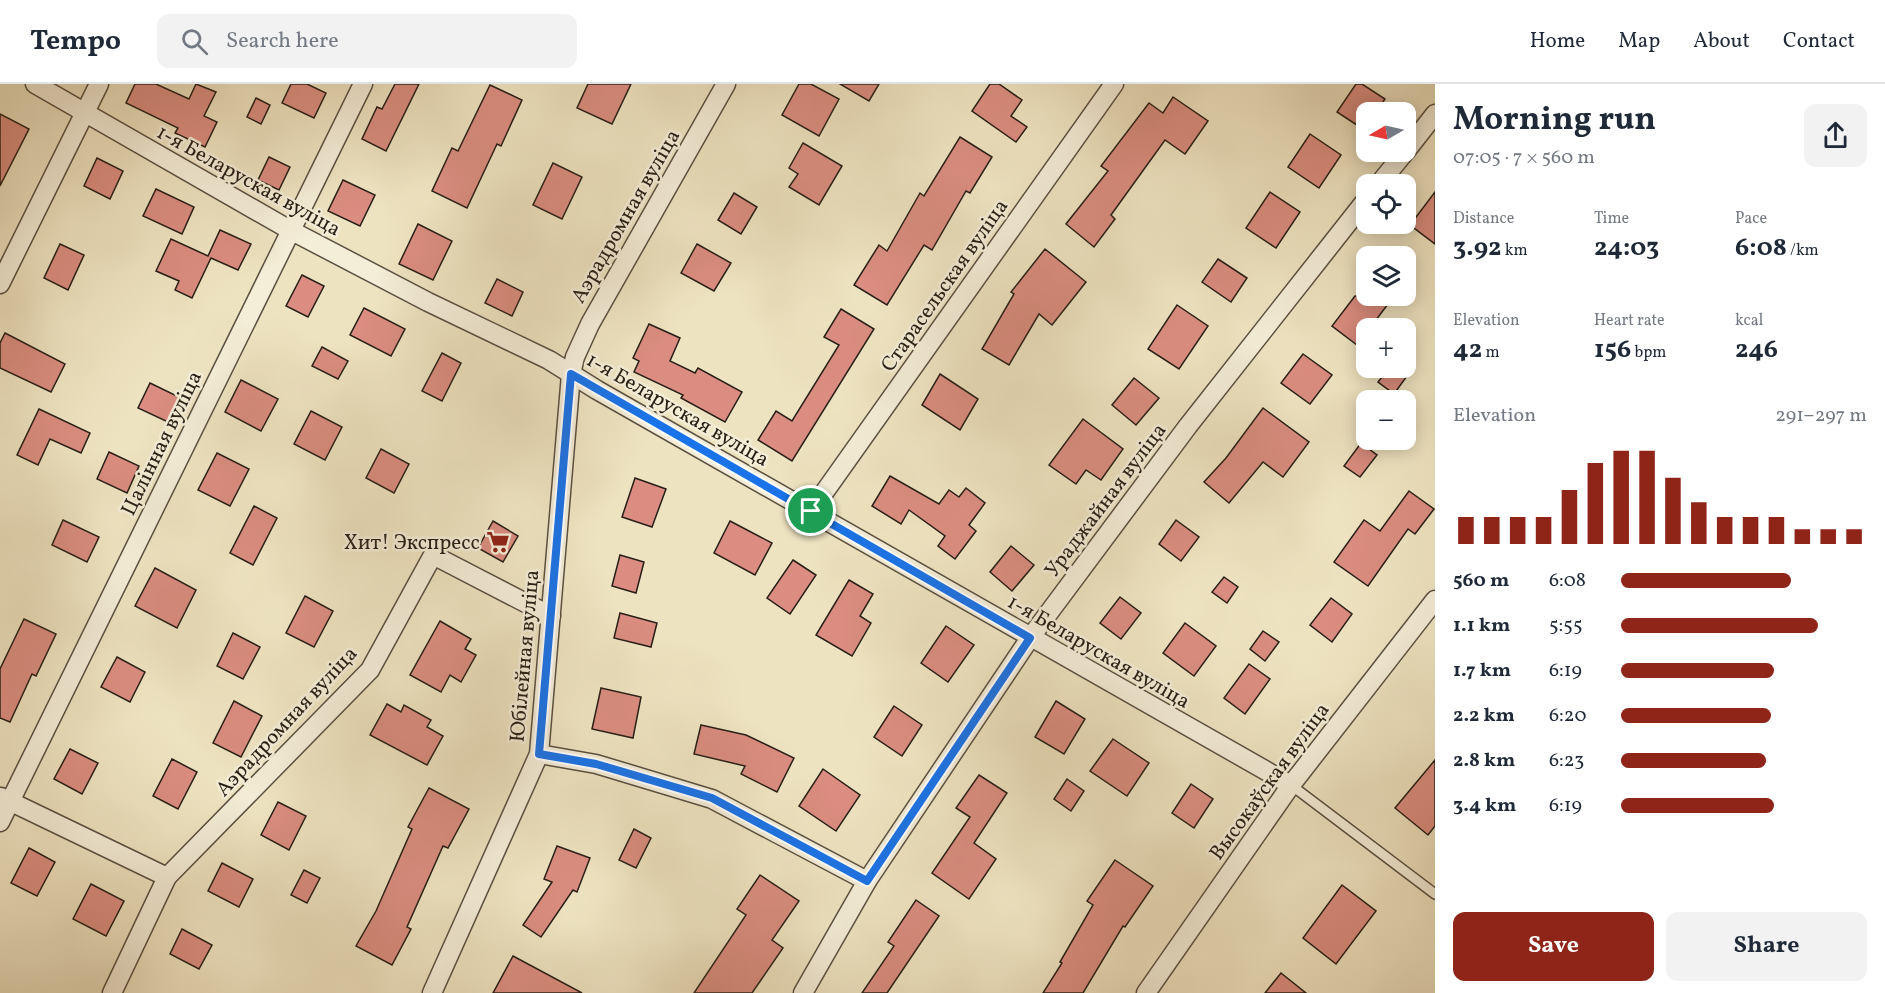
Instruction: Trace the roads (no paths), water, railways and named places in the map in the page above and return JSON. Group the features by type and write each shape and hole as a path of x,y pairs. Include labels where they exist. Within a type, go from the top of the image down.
{"street":[{"name":"1-я Беларуская вуліца","path":"35,84 290,230 428,302 549,360 1030,638 1291,785"},
{"path":"0,284 99,84"},
{"name":"Цалінная вуліца","path":"0,822 5,799 363,84"},
{"name":"Аэрадромная вуліца","path":"571,374 575,357 590,324 726,84"},
{"name":"Старасельская вуліца","path":"811,511 1114,84"},
{"path":"1416,137 1435,114"},
{"path":"1387,174 1396,162"},
{"name":"Ураджайная вуліца","path":"803,993 867,881 1030,638 1188,426 1356,214"},
{"name":"Юбілейная вуліца","path":"432,993 539,754 571,374"},
{"name":"Аэрадромная вуліца","path":"112,993 167,877 370,670 433,555 551,616"},
{"name":"Высокаўская вуліца","path":"1146,993 1291,785 1435,600"},
{"path":"539,754 596,764 712,798 867,881"},
{"path":"5,799 167,877"}],"lane":[{"path":"1291,785 1435,894"}],"place":[{"name":"Хит! Экспресс","path":"498,542"}]}
